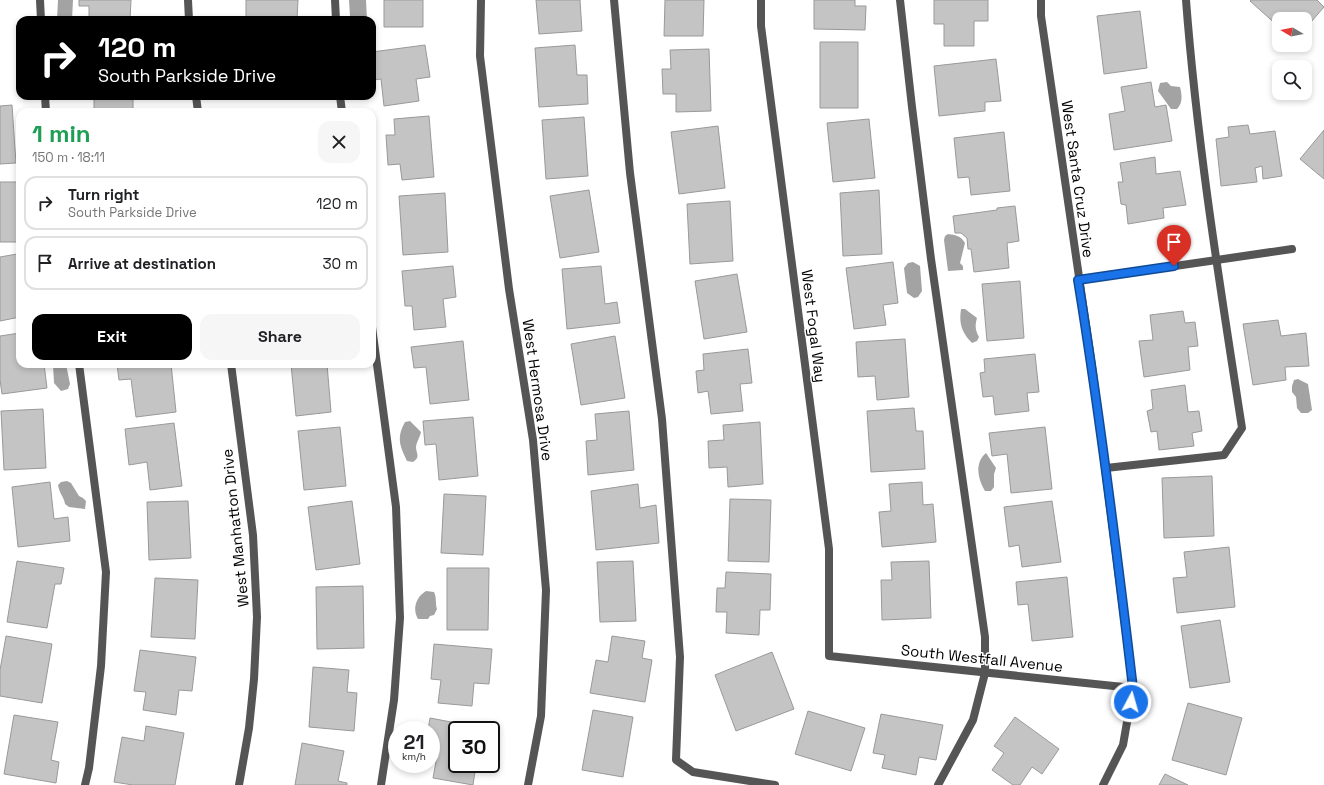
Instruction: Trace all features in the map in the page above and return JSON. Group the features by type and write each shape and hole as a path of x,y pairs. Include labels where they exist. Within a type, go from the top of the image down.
{"street":[{"path":"40,0 41,16"},
{"path":"188,0 189,16"},
{"path":"335,0 336,16"},
{"name":"West Hermosa Drive","path":"481,0 480,56 509,289 533,440 546,590 540,716 528,785"},
{"path":"614,0 630,173 662,419 680,657 676,760 693,772 775,785"},
{"name":"West Fogal Way","path":"761,0 761,26 828,549 828,656"},
{"path":"900,0 912,107 932,259 985,637 985,673 973,720 938,785"},
{"name":"West Santa Cruz Drive","path":"1042,0 1041,16 1078,280 1093,373 1133,688 1123,745 1103,785"},
{"path":"1106,468 1224,455 1242,428 1216,260 1191,67 1186,0"},
{"path":"1078,280 1292,249"},
{"path":"376,357 396,507 400,618 394,700 381,785"},
{"path":"80,368 106,572 101,666 89,768 85,785"},
{"name":"West Manhatton Drive","path":"231,368 253,535 258,617 249,728 239,785"},
{"name":"South Westfall Avenue","path":"828,656 1133,688"}],"shaded area":[{"path":"58,0 73,0 72,16 57,16"},
{"path":"349,0 366,0 367,16 350,16"},
{"path":"1167,82 1171,86 1180,87 1182,99 1177,109 1171,109 1158,91 1160,83"},
{"path":"948,234 958,236 965,243 960,263 963,266 963,270 948,271 944,240 945,236"},
{"path":"913,262 920,266 922,291 918,297 914,298 907,293 904,268 908,263"},
{"path":"961,309 965,309 977,318 976,328 979,337 977,341 972,343 963,331 960,319"},
{"path":"53,368 67,368 70,384 68,389 61,391 54,383"},
{"path":"1298,379 1308,384 1312,410 1308,413 1301,413 1297,408 1296,397 1292,392 1294,380"},
{"path":"410,421 421,432 416,446 417,457 413,462 407,461 402,451 400,442 402,428 405,422"},
{"path":"986,453 996,468 994,474 994,487 991,491 985,491 978,471 980,461"},
{"path":"67,481 71,483 79,496 86,501 85,509 69,507 65,504 58,485 61,482"},
{"path":"426,591 434,592 437,609 434,615 430,616 428,619 418,619 415,611 417,600"}],"building":[{"path":"79,0 131,0 130,16 89,16 89,6 79,6"},
{"path":"246,0 298,0 297,16 246,16"},
{"path":"384,0 423,0 423,27 384,27"},
{"path":"536,0 580,0 582,31 539,34"},
{"path":"665,0 704,0 703,36 664,36"},
{"path":"814,0 855,0 855,6 866,6 865,30 814,29"},
{"path":"934,0 988,0 988,21 974,21 974,46 944,46 944,24 934,24"},
{"path":"1317,0 1324,7 1312,21 1312,12 1272,12 1272,21 1250,1"},
{"path":"1140,11 1147,68 1104,74 1097,16"},
{"path":"820,42 858,42 858,108 820,108"},
{"path":"425,45 430,77 416,79 419,101 384,106 381,79 376,80 376,51"},
{"path":"575,45 577,75 587,75 588,104 539,107 535,48"},
{"path":"709,49 711,111 676,112 676,94 663,94 662,69 671,69 670,50"},
{"path":"996,59 1001,101 985,102 985,111 939,116 934,66"},
{"path":"1151,82 1155,107 1166,105 1172,141 1114,150 1109,114 1125,111 1121,87"},
{"path":"94,100 133,100 133,108 94,108"},
{"path":"12,105 16,163 0,164 0,106"},
{"path":"429,116 434,177 402,180 400,164 388,165 386,135 395,135 394,119"},
{"path":"584,117 588,176 546,179 542,120"},
{"path":"869,119 875,178 833,182 827,123"},
{"path":"1248,125 1250,134 1275,131 1282,176 1263,179 1262,166 1255,168 1257,182 1221,186 1216,139 1229,137 1228,127"},
{"path":"718,126 725,188 679,194 671,132"},
{"path":"1324,130 1324,179 1300,159"},
{"path":"1004,132 1010,191 971,195 969,177 958,178 954,138"},
{"path":"1155,157 1156,174 1180,171 1186,205 1163,208 1164,218 1128,224 1126,205 1121,204 1118,182 1123,182 1120,163"},
{"path":"0,182 16,182 16,242 0,242"},
{"path":"589,190 599,252 560,258 550,196"},
{"path":"879,190 882,254 843,256 840,193"},
{"path":"445,193 448,252 403,255 399,196"},
{"path":"730,201 733,261 690,264 687,204"},
{"path":"1015,206 1019,241 1007,243 1009,268 974,272 971,249 968,249 967,238 961,233 955,233 953,216"},
{"path":"16,254 16,318 0,321 0,257"},
{"path":"893,262 898,303 883,305 886,325 854,329 846,268"},
{"path":"453,266 456,297 443,299 446,327 414,330 412,306 405,306 402,271"},
{"path":"601,266 605,304 617,302 620,323 567,329 562,269"},
{"path":"737,274 747,332 704,339 695,281"},
{"path":"1020,281 1024,338 987,341 982,284"},
{"path":"1183,311 1185,323 1195,322 1198,346 1188,347 1190,370 1144,377 1139,341 1153,340 1150,315"},
{"path":"1278,320 1281,336 1306,333 1309,366 1285,367 1286,380 1253,385 1243,324"},
{"path":"16,334 16,368 44,368 47,388 2,394 0,380 0,336"},
{"path":"615,336 625,398 581,405 571,344"},
{"path":"905,339 909,397 877,400 875,376 858,377 856,342"},
{"path":"463,341 469,400 430,404 426,367 414,368 411,347"},
{"path":"748,349 752,383 740,384 743,411 711,414 708,391 698,393 696,371 704,370 703,354"},
{"path":"1035,354 1039,392 1027,393 1029,411 995,415 993,396 983,397 980,373 985,372 984,359"},
{"path":"118,368 171,368 176,412 136,417 131,379 119,380"},
{"path":"291,368 327,368 331,412 296,416"},
{"path":"1185,385 1188,412 1199,411 1202,431 1192,433 1194,446 1159,450 1157,431 1151,432 1147,411 1153,409 1151,390"},
{"path":"914,408 916,431 923,431 925,469 871,472 867,411"},
{"path":"43,409 46,468 4,470 1,411"},
{"path":"629,411 634,470 588,475 586,441 597,440 595,414"},
{"path":"473,417 478,476 439,480 436,444 425,445 423,421"},
{"path":"760,422 763,484 728,487 727,467 709,468 708,441 724,440 723,425"},
{"path":"174,423 182,486 150,490 147,462 129,465 125,429"},
{"path":"340,427 346,486 304,490 298,431"},
{"path":"1045,427 1052,489 1011,493 1007,454 992,456 989,433"},
{"path":"1212,476 1214,536 1164,538 1162,478"},
{"path":"50,482 54,519 68,517 70,541 18,547 12,487"},
{"path":"922,482 923,505 933,504 936,542 882,547 879,512 891,511 889,484"},
{"path":"638,484 640,508 656,505 659,543 596,550 591,491"},
{"path":"444,494 486,496 483,555 441,553"},
{"path":"730,499 771,500 769,562 728,561"},
{"path":"188,501 191,558 149,560 147,502"},
{"path":"352,501 360,564 316,570 308,507"},
{"path":"1052,501 1061,562 1022,567 1019,545 1009,547 1004,507"},
{"path":"1229,547 1235,607 1177,613 1173,578 1187,577 1184,552"},
{"path":"17,561 64,568 61,584 55,584 47,628 7,622"},
{"path":"633,561 636,621 600,622 597,562"},
{"path":"929,561 931,618 882,620 881,580 892,580 891,562"},
{"path":"447,568 489,568 488,630 447,630"},
{"path":"726,572 771,574 770,610 760,610 759,635 726,633 727,612 716,612 717,588 725,588"},
{"path":"1067,577 1073,637 1032,641 1028,604 1018,605 1016,582"},
{"path":"155,578 198,580 195,639 151,637"},
{"path":"363,586 364,648 317,649 316,587"},
{"path":"1220,620 1230,682 1190,688 1181,626"},
{"path":"6,636 52,644 42,703 0,696 0,670"},
{"path":"612,636 645,641 642,658 652,660 645,702 590,693 596,660 608,662"},
{"path":"434,644 492,649 489,684 474,683 472,706 438,703 441,680 431,679"},
{"path":"140,650 196,657 192,691 179,690 176,715 143,710 146,692 134,691"},
{"path":"772,652 794,709 736,731 715,675"},
{"path":"313,667 349,670 347,692 357,693 354,731 309,727"},
{"path":"1188,703 1242,718 1226,775 1172,760"},
{"path":"593,710 633,717 623,777 582,770"},
{"path":"808,711 865,728 851,771 795,754"},
{"path":"881,714 943,725 936,760 919,757 916,775 882,768 885,755 873,753"},
{"path":"14,715 58,722 51,760 59,762 56,783 4,774"},
{"path":"1015,717 1059,749 1042,774 1032,767 1020,785 1013,785 992,770 1004,753 994,746"},
{"path":"430,718 448,721 448,773 475,773 473,785 433,778 434,773 440,773 440,721 430,721"},
{"path":"146,726 184,733 175,785 133,785 114,782 122,737 144,741"},
{"path":"302,743 344,751 338,781 347,783 347,785 295,785"},
{"path":"1165,774 1188,785 1159,785"}],"route":[{"path":"1131,702 1133,688 1117,555 1093,373 1078,280 1174,266"}]}
